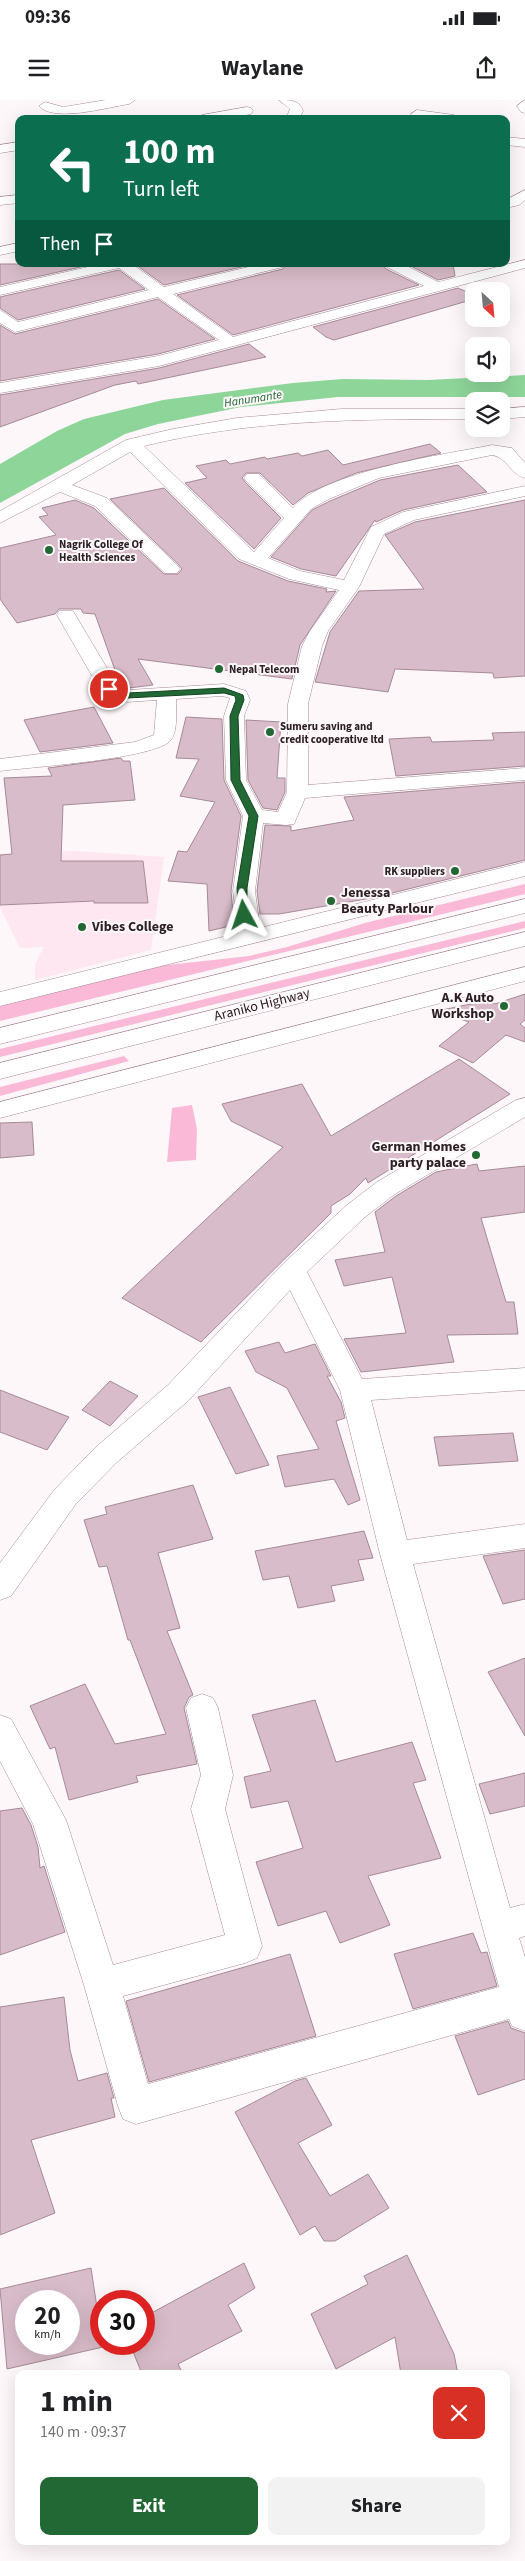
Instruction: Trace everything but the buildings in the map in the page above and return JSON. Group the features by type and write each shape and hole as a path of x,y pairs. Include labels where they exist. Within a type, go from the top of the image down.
{"main road":[{"path":"45,106 62,111 129,100"},
{"path":"229,100 257,115"},
{"path":"285,100 296,107 297,111 294,115"},
{"path":"525,104 523,106 525,109"},
{"path":"224,115 247,111"},
{"path":"417,114 424,115"},
{"path":"510,141 525,143"},
{"path":"0,149 15,147"},
{"path":"510,203 525,194"},
{"path":"0,201 15,199"},
{"path":"0,251 15,248"},
{"path":"0,388 159,361 309,319 397,299 525,264"},
{"path":"0,291 105,267"},
{"path":"127,267 231,342"},
{"path":"0,315 15,327 265,267"},
{"path":"398,267 436,287"},
{"path":"510,413 525,412"},
{"path":"0,518 132,444 173,434 288,417 342,414 465,414"},
{"path":"132,444 246,555 256,561 296,575 350,588"},
{"path":"256,561 305,505 323,495 374,474 443,458 500,450 506,452 525,473"},
{"path":"253,478 293,518"},
{"path":"58,485 101,502 171,569"},
{"path":"254,816 286,819 296,792 298,704 312,646 319,631 350,588 377,530 392,522 418,513 525,491"},
{"path":"66,616 109,689 127,696 224,690 239,695 240,700 234,716 236,780 254,816 242,888 244,915 252,937"},
{"path":"0,765 137,748 158,742 164,736 167,693"},
{"path":"296,792 525,774"},
{"path":"0,999 525,869"},
{"path":"0,1036 525,906"},
{"name":"Araniko Highway","path":"0,1071 525,939"},
{"path":"0,1110 525,974"},
{"path":"0,1587 65,1497 106,1455 178,1394 293,1270 356,1211 386,1188 525,1106"},
{"path":"0,1729 49,1820 102,1985 136,2106 522,2007 512,1924 395,1554 354,1390 293,1270"},
{"path":"354,1390 525,1379"},
{"path":"395,1554 525,1536"},
{"path":"102,1985 245,1946 208,1809 217,1775 202,1708"}],"shaded area":[{"name":"Vibes College","path":"75,851 164,857 151,950 35,980 35,964 44,947 20,948 0,907 0,854"},
{"path":"525,884 525,894 0,1021 0,1006 159,966 249,956 287,947 365,923"},
{"path":"525,921 525,928 0,1057 0,1049"},
{"path":"124,1056 129,1061 0,1096 0,1087"},
{"path":"192,1105 197,1129 196,1160 167,1162 172,1108"}],"water":[{"name":"Hanumante","path":"525,375 525,397 510,397 510,392 465,392 465,397 338,397 241,407 158,424 125,434 0,503 0,464 57,431 84,419 163,400 293,383 343,379 428,380 465,378 465,382 510,382 510,376"}],"place":[{"name":"Nagrik College Of Health Sciences","path":"49,550"},
{"name":"Nepal Telecom","path":"219,669"},
{"name":"Sumeru saving and credit cooperative ltd","path":"270,732"},
{"name":"RK suppliers","path":"455,871"},
{"name":"Jenessa Beauty Parlour","path":"331,901"},
{"name":"Vibes College","path":"82,927"},
{"name":"A.K Auto Workshop","path":"504,1006"},
{"name":"German Homes party palace","path":"476,1155"}],"route":[{"path":"109,689 117,694 127,696 224,690 231,690 239,695 240,700 234,716 236,780 254,816 242,888 244,915"}]}
